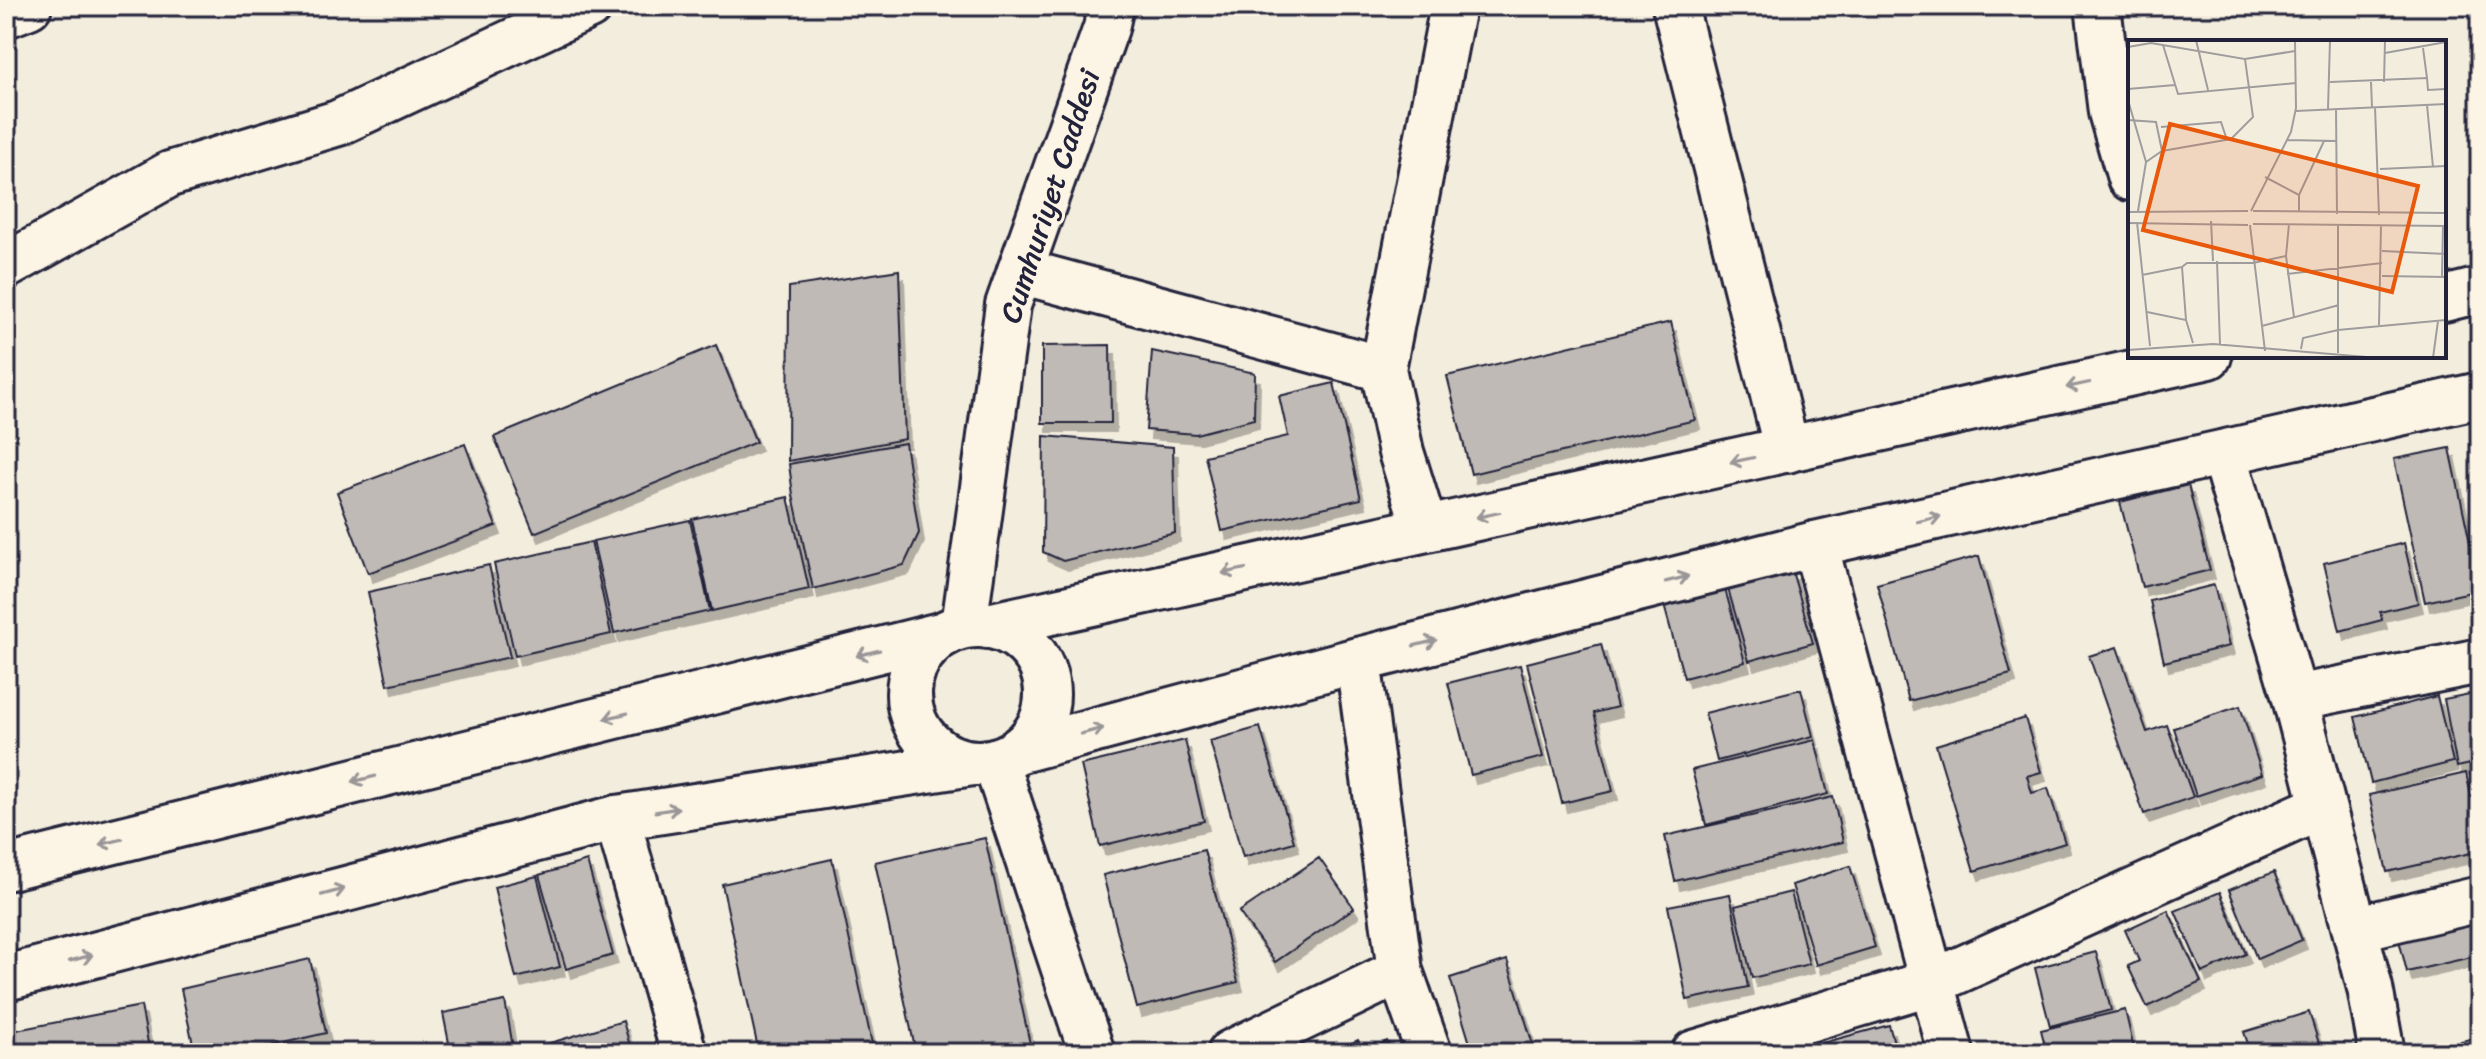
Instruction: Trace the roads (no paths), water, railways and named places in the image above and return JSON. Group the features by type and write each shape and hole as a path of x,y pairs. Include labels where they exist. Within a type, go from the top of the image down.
{"street":[{"path":"6,15 29,6"},
{"name":"Cumhuriyet Caddesi","path":"965,628 1008,305 1106,28 1111,6"},
{"path":"1425,529 1401,452 1383,369 1453,6"},
{"path":"1675,6 1787,450"},
{"path":"2098,6 2111,112 2128,171"},
{"path":"6,266 170,174 338,123 581,8"},
{"path":"1020,271 1383,369"},
{"path":"2446,298 2480,290"},
{"path":"6,868 965,628 1787,450 2192,358"},
{"path":"6,978 617,818 995,758 1358,660 1815,544 2480,395"},
{"path":"2223,453 2295,698 2370,988 2382,1053"},
{"path":"1815,544 1951,1053"},
{"path":"965,628 1011,633 1029,647 1042,667 1047,691 1044,714 1034,735 995,758 954,759 922,736 912,719 908,700 916,661 928,646 965,628"},
{"path":"1358,660 1400,971 1429,1053"},
{"path":"2295,698 2480,661"},
{"path":"995,758 1092,1053"},
{"path":"1694,1053 1933,982 2323,806"},
{"path":"617,818 684,1053"},
{"path":"2355,929 2480,899"},
{"path":"1230,1053 1400,971"}]}
